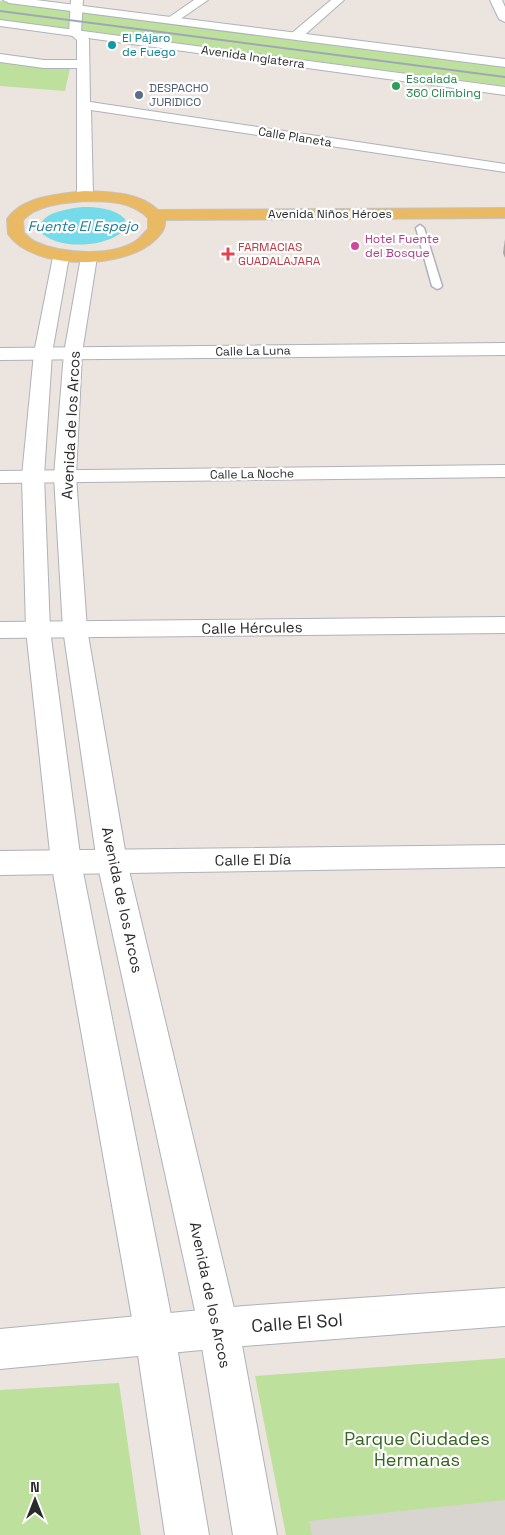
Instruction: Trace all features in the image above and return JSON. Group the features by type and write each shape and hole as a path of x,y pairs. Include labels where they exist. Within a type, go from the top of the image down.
{"main road":[{"path":"85,196 112,197 135,202 147,208 156,222 145,242 129,249 75,257 38,253 22,246 14,239 7,225 33,207 48,201 85,196"},
{"name":"Avenida Niños Héroes","path":"156,222 505,212"},
{"name":"Avenida Niños Héroes","path":"156,222 505,228"}],"street":[{"name":"Avenida Inglaterra","path":"9,0 94,5 172,20 505,63"},
{"path":"172,20 202,0"},
{"path":"296,36 338,0"},
{"path":"496,0 505,19"},
{"path":"76,4 83,36 85,196"},
{"path":"83,36 94,5"},
{"name":"Avenida Inglaterra","path":"0,24 505,91"},
{"path":"0,58 44,64 84,64"},
{"name":"Calle Planeta","path":"84,105 505,168"},
{"name":"Avenida de los Arcos","path":"75,257 58,353 32,476 38,630 66,862 155,1335 186,1535"},
{"name":"Calle La Luna","path":"0,354 505,349"},
{"name":"Avenida de los Arcos","path":"58,353 75,630 112,862 219,1329 255,1535"},
{"name":"Calle La Noche","path":"0,477 505,471"},
{"name":"Calle Hércules","path":"0,630 505,625"},
{"name":"Calle El Día","path":"0,863 505,856"},
{"name":"Calle El Sol","path":"0,1349 219,1329 505,1307"}],"lane":[{"path":"420,228 437,286"}],"green space":[{"path":"0,1 505,67 505,86 0,20"},
{"path":"0,62 70,68 65,91 0,86"},
{"name":"Parque Ciudades Hermanas","path":"505,1358 505,1535 286,1535 255,1376"},
{"path":"119,1383 141,1535 0,1535 0,1390"}],"shaded area":[{"path":"505,1500 505,1535 312,1535 309,1521"}],"water":[{"name":"Fuente El Espejo","path":"82,207 116,212 125,219 126,228 119,235 108,240 83,244 58,242 40,231 44,220 49,216 62,210"}],"railway":[{"path":"0,11 505,77"}],"place":[{"name":"El Pájaro de Fuego","path":"112,45"},
{"name":"Escalada 360 Climbing","path":"396,86"},
{"name":"DESPACHO JURIDICO","path":"139,95"},
{"name":"Hotel Fuente del Bosque","path":"355,246"},
{"name":"FARMACIAS GUADALAJARA","path":"228,254"}]}
